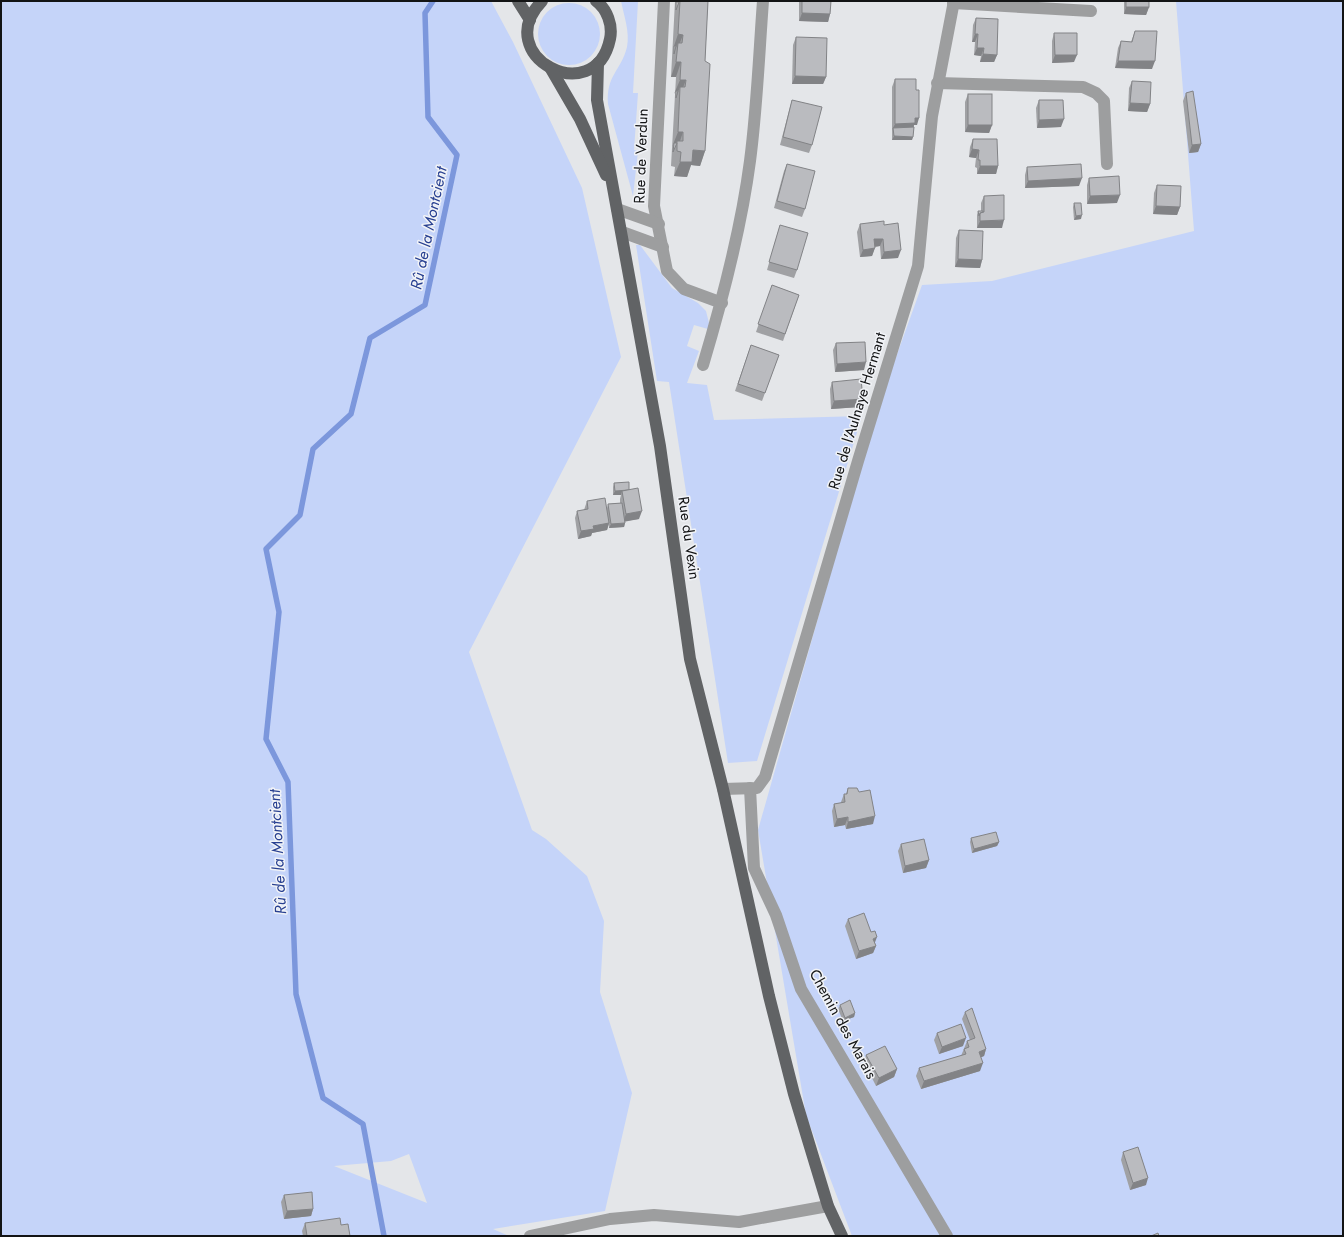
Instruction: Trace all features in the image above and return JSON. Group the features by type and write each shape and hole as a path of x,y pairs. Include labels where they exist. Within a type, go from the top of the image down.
{"main road":[{"path":"518,1 530,20"},
{"path":"542,1 534,10 530,20 528,32 529,43 534,54 541,63 551,70 563,74 587,70 598,63 607,50 611,36 607,16 607,1"},
{"path":"596,1 607,16"},
{"path":"598,63 597,100 613,190"},
{"path":"551,70 580,119 613,190"},
{"name":"Rue du Vexin","path":"613,190 622,232 660,446 690,659 794,1094 828,1206 842,1236"}],"street":[{"name":"Rue de Verdun","path":"664,1 654,206 659,224 667,270 684,289 722,303"},
{"path":"703,365 722,303 733,254 750,161 763,1"},
{"path":"954,2 1091,11"},
{"name":"Rue de l'Aulnaye Hermant","path":"750,788 757,788 765,776 874,408 918,266 932,116 937,83 954,2"},
{"path":"937,83 1083,87 1096,93 1104,101 1107,164"},
{"path":"617,209 659,224"},
{"path":"622,232 663,247"},
{"path":"722,789 750,788"},
{"name":"Chemin des Marais","path":"750,788 753,862 762,888 776,915 801,989 948,1236"},
{"path":"744,887 762,888"},
{"path":"530,1236 610,1219 654,1215 739,1222 828,1206"}],"shaded area":[{"path":"1,1 491,1 513,42 582,188 621,357 469,652 532,830 546,839 587,876 604,921 600,992 632,1093 605,1211 493,1229 509,1236 1,1236","holes":["409,1154 427,1203 334,1166 391,1161"]},
{"path":"621,1 638,1 633,93 638,93 634,150 638,151 633,196 608,104 609,86 624,55 628,41"},
{"path":"1176,1 1343,1 1343,1236 852,1236 806,1115 758,830 877,410 922,285 992,281 1194,231"},
{"path":"563,3 575,3 591,12 598,22 600,34 598,46 591,56 575,65 563,65 552,60 543,51 538,40 538,28 543,17 552,8"},
{"path":"636,245 640,245 672,288 698,303 706,311 709,323 708,329 694,325 687,346 699,351 687,383 707,385 714,420 862,416 757,761 728,763 669,382 657,381"}],"building":[{"path":"680,1 708,1 705,61 710,64 705,151 693,150 692,162 680,162 681,152 677,151 677,141 683,141 683,132 678,132 680,87 685,87 686,80 680,80 681,62 676,62 678,43 682,43 683,35 678,34"},
{"path":"802,1 831,1 830,14 802,13"},
{"path":"1126,1 1149,1 1149,7 1126,7"},
{"path":"676,2 679,2 676,10"},
{"path":"976,18 998,19 997,55 983,54 984,48 977,48 978,34 975,34"},
{"path":"1135,31 1157,31 1155,61 1118,61 1121,41 1132,42"},
{"path":"1054,33 1077,33 1077,55 1055,55"},
{"path":"796,37 827,38 826,77 795,76"},
{"path":"895,79 916,79 916,90 919,90 919,118 915,118 915,123 895,124"},
{"path":"1132,81 1151,82 1150,104 1130,103"},
{"path":"1193,91 1201,144 1192,145 1186,93"},
{"path":"968,94 992,94 992,125 968,125"},
{"path":"792,100 822,107 812,145 783,137"},
{"path":"1039,100 1063,100 1064,119 1039,120"},
{"path":"914,127 913,137 894,136 893,128"},
{"path":"973,139 997,139 998,166 980,166 980,160 978,160 979,150 972,149"},
{"path":"674,143 677,143 673,152"},
{"path":"787,164 815,171 805,209 777,201"},
{"path":"1081,164 1082,178 1028,181 1027,167"},
{"path":"1119,176 1120,195 1090,196 1089,178"},
{"path":"1157,185 1181,186 1180,207 1156,206"},
{"path":"1004,195 1004,220 980,221 980,213 984,212 984,196"},
{"path":"1074,203 1081,203 1082,215 1076,216"},
{"path":"978,211 983,211 979,216"},
{"path":"884,221 884,225 898,223 901,250 884,252 883,239 874,239 875,248 863,250 860,224"},
{"path":"780,225 808,233 797,270 769,262"},
{"path":"959,230 983,231 982,260 958,259"},
{"path":"772,285 799,295 785,334 758,324"},
{"path":"865,342 866,362 837,364 836,343"},
{"path":"751,345 779,355 765,393 738,384"},
{"path":"861,379 863,399 834,401 832,382"},
{"path":"629,482 629,490 615,491 614,483"},
{"path":"638,488 642,511 626,514 622,491"},
{"path":"605,498 609,523 593,526 594,529 581,531 577,511 588,509 587,501"},
{"path":"622,503 625,523 611,524 608,504"},
{"path":"848,788 857,788 859,792 870,790 875,816 848,822 848,817 837,819 834,804 845,802 844,794 847,794"},
{"path":"996,832 999,842 974,849 971,838"},
{"path":"924,839 929,860 905,866 901,844"},
{"path":"864,913 871,932 875,931 877,937 873,939 876,946 859,951 848,919"},
{"path":"850,1000 855,1013 845,1018 840,1005"},
{"path":"972,1008 986,1049 979,1052 983,1063 924,1081 919,1068 966,1054 964,1049 969,1047 967,1041 975,1038 965,1012"},
{"path":"961,1024 966,1038 942,1047 937,1033"},
{"path":"885,1046 897,1069 879,1078 866,1055"},
{"path":"1138,1147 1148,1178 1133,1183 1123,1152"},
{"path":"312,1192 313,1209 287,1211 284,1195"},
{"path":"340,1218 341,1225 348,1224 350,1236 307,1236 305,1223"},
{"path":"1158,1233 1159,1236 1151,1236"}],"waterway":[{"name":"Rû de la Montcient","path":"384,1236 363,1124 323,1098 296,994 288,782 266,739 279,612 266,549 300,515 313,449 351,414 370,338 425,305 457,155 428,117 425,13 433,1"}]}
